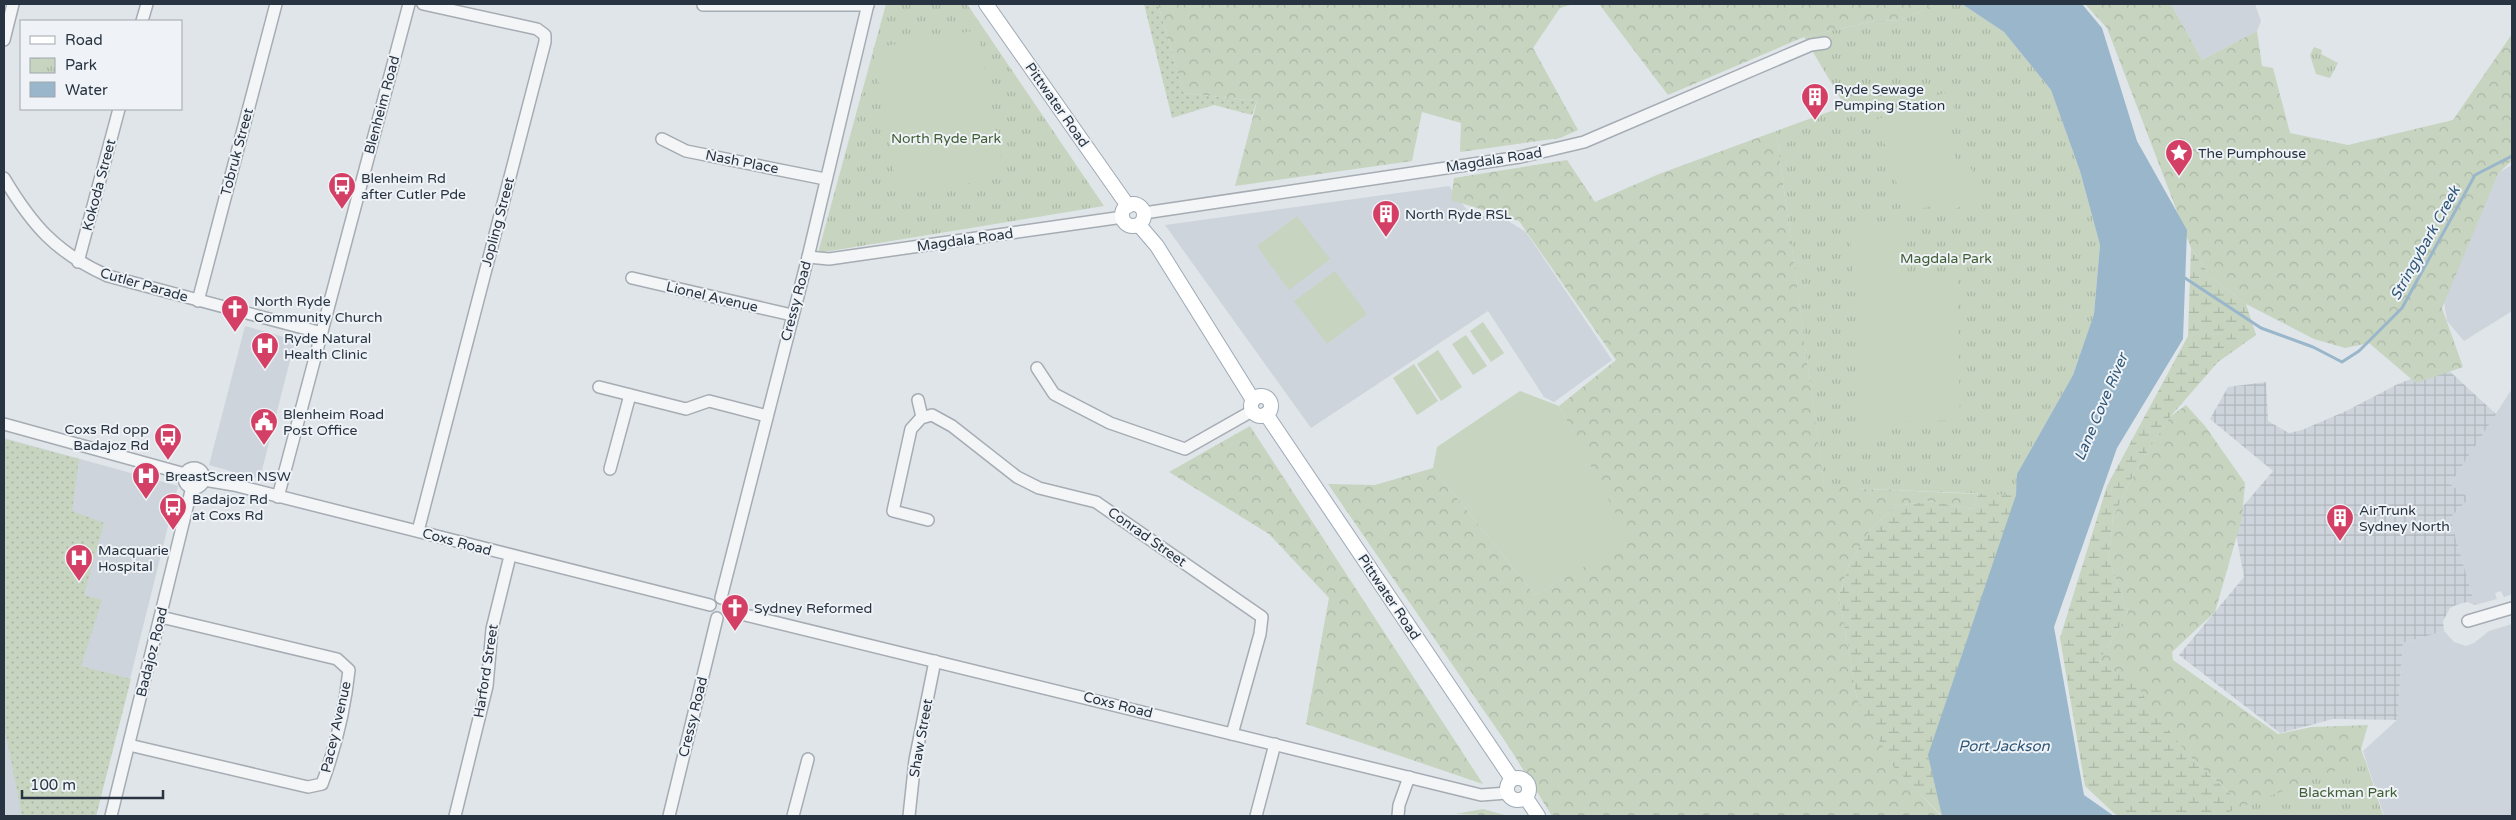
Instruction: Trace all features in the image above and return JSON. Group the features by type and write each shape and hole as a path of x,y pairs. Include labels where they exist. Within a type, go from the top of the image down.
{"main road":[{"name":"Pittwater Road","path":"986,4 1125,211"},
{"path":"1138,205 1142,219 1128,225 1125,211 1138,205"},
{"name":"Pittwater Road","path":"1142,219 1257,408 1512,779"},
{"path":"1518,778 1527,782 1530,790 1526,798 1517,801 1507,793 1507,786 1512,779 1518,778"},
{"path":"1526,798 1538,816"}],"street":[{"path":"4,40 13,4"},
{"path":"142,20 147,4"},
{"name":"Tobruk Street","path":"198,301 276,4"},
{"name":"Blenheim Road","path":"278,496 409,4"},
{"name":"Jopling Street","path":"418,531 545,42 545,35 537,29 423,4"},
{"path":"703,5 868,4"},
{"name":"Cressy Road","path":"721,598 808,257 868,4"},
{"name":"Magdala Road","path":"1142,219 1520,158 1554,150 1584,142 1811,45 1825,43"},
{"name":"Kokoda Street","path":"78,262 119,110"},
{"name":"Nash Place","path":"662,138 686,151 825,179"},
{"name":"Cutler Parade","path":"4,178 23,210 42,233 78,262 108,276 322,333"},
{"name":"Magdala Road","path":"808,257 829,259 1125,211"},
{"name":"Lionel Avenue","path":"632,278 792,316"},
{"path":"1037,368 1054,394 1110,423 1185,449 1257,408"},
{"path":"599,386 686,409 709,401 768,416"},
{"path":"610,469 630,395"},
{"path":"918,400 922,417 910,429 894,511 928,520"},
{"name":"Conrad Street","path":"922,417 932,415 952,426 1018,477 1040,488 1096,502 1262,617 1258,643 1232,734"},
{"path":"4,424 185,474"},
{"path":"196,468 202,471 204,480 200,486 192,487 186,483 185,474 189,469 196,468"},
{"name":"Coxs Road","path":"204,480 234,485 710,605"},
{"name":"Badajoz Road","path":"111,816 192,487"},
{"name":"Harford Street","path":"455,816 487,686 492,629 510,556"},
{"path":"721,598 728,602 729,611 724,617 717,618 710,613 710,605 714,599 721,598"},
{"path":"2468,621 2512,608"},
{"name":"Coxs Road","path":"729,611 1481,795 1507,793"},
{"name":"Pacey Avenue","path":"130,745 308,786 322,784 328,769 347,688 349,670 337,659 161,617"},
{"name":"Cressy Road","path":"669,816 717,618"},
{"name":"Shaw Street","path":"909,816 915,760 935,661"},
{"path":"1256,816 1275,744"},
{"path":"793,816 808,759"},
{"path":"1398,816 1399,805 1409,777"}],"shaded area":[{"path":"2171,4 2255,4 2261,21 2257,31 2202,60"},
{"path":"2512,165 2512,311 2464,341 2447,321 2440,277 2500,172"},
{"path":"1449,186 1470,214 1505,219 1526,232 1612,360 1554,402 1544,397 1488,311 1311,428 1165,225"},
{"path":"245,326 291,339 294,345 261,474 255,478 209,465"},
{"path":"2444,366 2496,414 2450,484 2469,498 2450,518 2475,605 2467,602 2450,608 2443,621 2444,631 2403,643 2397,720 2333,719 2280,733 2179,655 2244,577 2233,518 2273,471 2210,419 2228,387 2266,382 2268,421 2289,433 2302,430 2346,411 2398,384"},
{"path":"2512,389 2512,594 2504,597 2501,591 2495,593 2497,599 2475,605 2450,518 2469,498 2450,484"},
{"name":"Macquarie Hospital","path":"4,438 178,486 96,816 4,816"},
{"path":"2512,624 2512,816 2384,816 2363,751 2397,720 2403,643 2444,631 2454,642 2466,646 2474,643 2489,631"}],"green space":[{"name":"North Ryde Park","path":"886,4 967,4 1104,206 818,253"},
{"path":"1144,4 1158,4 1184,93 1257,101 1252,115 1214,105 1172,118"},
{"path":"1158,4 1573,4 1560,8 1533,48 1578,130 1560,138 1460,152 1461,123 1422,112 1412,161 1235,186 1257,101 1184,93"},
{"path":"1599,4 1936,4 1902,20 1874,21 1804,37 1668,95"},
{"path":"1936,4 1962,4 2051,90 2016,495 1940,803 1942,816 1893,766 1857,699 1839,596 1849,564 1872,527 1897,506 1929,501 1973,509 1978,494"},
{"name":"Magdala Park","path":"1936,4 1962,4 2004,32 2051,90 2080,171 2100,245 2094,314 2073,375 2017,474 2016,495 1866,489 1824,485 1776,131 1845,106 1804,37 1874,21 1902,20"},
{"path":"2085,4 2171,4 2202,60 2257,31 2262,66 2273,68 2290,133 2348,145 2453,120 2512,34 2512,160 2498,174 2442,308 2463,367 2416,383 2369,343 2345,348 2314,339 2246,304 2211,277 2191,248 2107,28"},
{"path":"978,30 1004,177 898,196 873,48"},
{"path":"2314,47 2322,50 2321,54 2338,63 2330,78 2316,74 2310,55"},
{"path":"1945,93 1950,96 1957,118 1945,122 1958,166 1969,163 1981,195 1979,199 1945,213 1941,203 1906,214 1877,119 1923,105 1921,100"},
{"path":"1776,131 1824,484 1866,489 1978,494 1973,509 1929,501 1897,506 1872,527 1849,564 1839,596 1857,699 1893,765 1941,816 1552,816 1509,747 1328,484 1375,485 1433,468 1535,595 1629,540 1559,406 1616,360 1519,221 1451,200 1454,178 1567,160 1595,202 1659,174"},
{"path":"1297,216 1330,259 1289,290 1257,246"},
{"path":"1905,225 1908,279 1957,278 1960,420 1890,422 1890,435 1858,436 1856,393 1861,392 1859,282 1853,282 1850,232 1856,226"},
{"path":"2191,248 2211,277 2246,304 2256,335 2218,362 2170,417 2138,466 2113,517 2109,559 2128,613 2099,661 2116,673 2131,672 2149,706 2191,758 2234,797 2242,816 2117,816 2085,786 2060,638 2107,486 2188,336"},
{"path":"1335,271 1367,314 1327,344 1294,301"},
{"path":"1483,322 1504,353 1491,362 1470,331"},
{"path":"1466,335 1487,366 1473,375 1452,344"},
{"path":"1438,350 1462,387 1441,401 1417,364"},
{"path":"1414,364 1438,401 1417,415 1393,378"},
{"path":"1520,391 1559,406 1630,540 1535,595 1433,468 1437,447"},
{"path":"2186,405 2205,426 2245,483 2242,518 2215,612 2172,652 2173,660 2278,734 2312,727 2368,725 2361,749 2383,816 2219,816 2234,797 2191,758 2116,673 2099,661 2128,613 2109,559 2113,517 2138,466 2170,417"},
{"path":"1250,426 1483,784 1306,724 1329,598 1269,534 1169,472"},
{"name":"Macquarie Hospital","path":"4,439 79,459 72,511 104,523 84,595 102,600 81,666 131,679 96,816 22,816 4,725"},
{"name":"Blackman Park","path":"2365,759 2383,816 2219,816 2239,808"},
{"path":"1483,809 1508,816 1456,814"}],"water":[{"name":"Port Jackson","path":"1962,4 2082,4 2102,28 2137,141 2187,230 2183,339 2117,448 2054,627 2084,795 2114,816 1942,816 1928,755 2016,495 2017,474 2073,375 2094,314 2100,245 2080,171 2051,90 2004,32"}],"waterway":[{"name":"Stringybark Creek","path":"2182,279 2185,278 2261,328 2313,347 2342,362 2359,351 2402,308 2475,175 2512,156"}],"place":[{"name":"Ryde Sewage Pumping Station","path":"1815,121"},
{"name":"The Pumphouse","path":"2179,177"},
{"name":"Blenheim Rd after Cutler Pde","path":"342,210"},
{"name":"North Ryde RSL","path":"1386,238"},
{"name":"North Ryde Community Church","path":"235,333"},
{"name":"Ryde Natural Health Clinic","path":"265,370"},
{"name":"Blenheim Road Post Office","path":"264,446"},
{"name":"Coxs Rd opp Badajoz Rd","path":"168,461"},
{"name":"BreastScreen NSW","path":"146,500"},
{"name":"Badajoz Rd at Coxs Rd","path":"173,531"},
{"name":"AirTrunk Sydney North","path":"2340,542"},
{"name":"Macquarie Hospital","path":"79,582"},
{"name":"Sydney Reformed","path":"735,632"}],"water label":[{"name":"Lane Cove River","path":"2101,407"}]}
